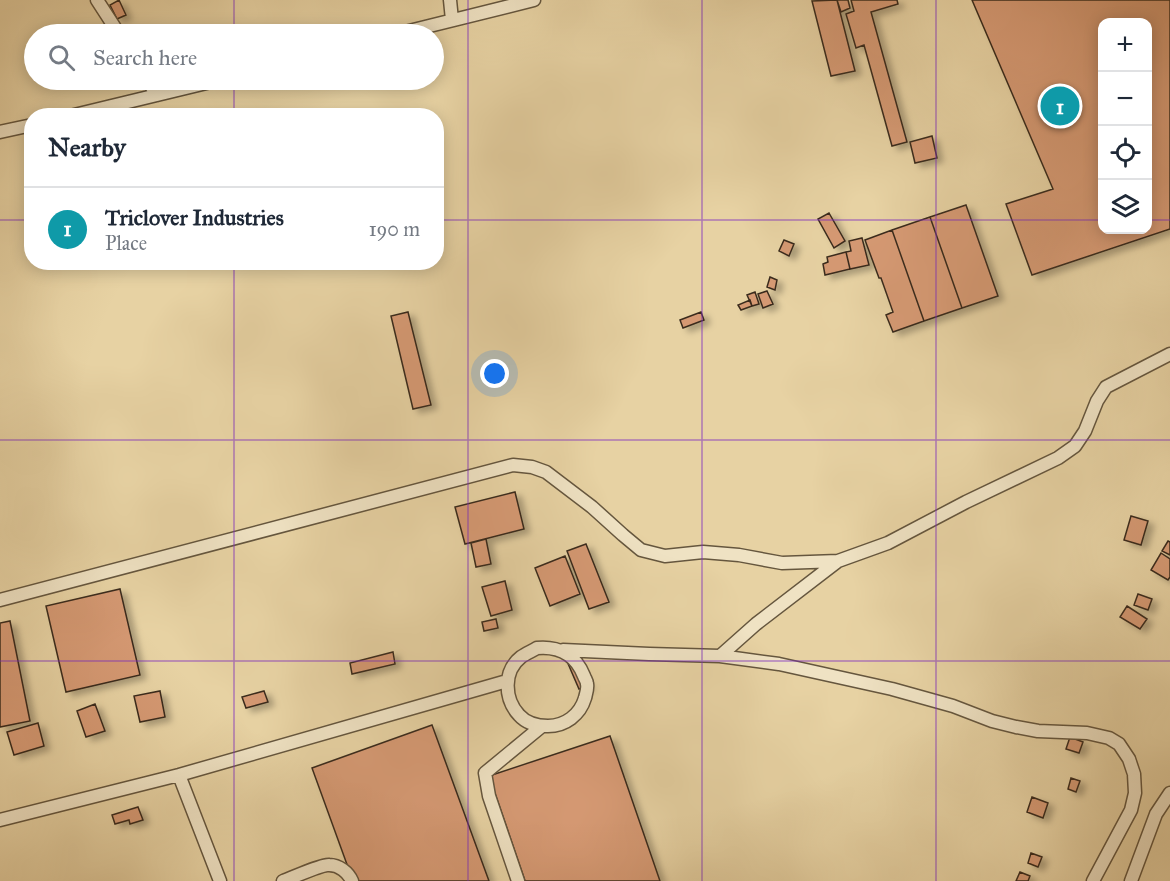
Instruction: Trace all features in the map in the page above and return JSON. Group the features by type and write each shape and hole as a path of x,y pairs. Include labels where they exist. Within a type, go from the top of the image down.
{"lane":[{"path":"97,0 113,24"},
{"path":"450,0 452,20"},
{"path":"436,24 534,0"},
{"path":"153,90 156,95"},
{"path":"103,108 177,90"},
{"path":"0,132 24,126"},
{"path":"720,656 756,624 838,561 888,543 1058,458 1075,446 1085,431 1097,401 1106,387 1170,354"},
{"path":"0,600 513,465 532,467 546,472 592,507 641,550 653,554 665,556 703,552 739,555 782,563 838,561"},
{"path":"559,650 571,656 580,666 588,686 583,703 577,714 567,722 555,726 530,723 519,716 512,706 507,681 512,668 520,658 537,648 545,648 720,656 779,663 892,689 1016,727 1038,731 1087,733 1109,738 1119,744 1129,759 1134,774 1135,793 1131,810 1093,881"},
{"path":"0,820 179,775 507,681"},
{"path":"518,881 489,796 485,773 542,726"},
{"path":"179,775 220,881"},
{"path":"1131,881 1156,814 1170,793"},
{"path":"283,881 328,864 342,868 350,876 351,881"}],"building":[{"path":"119,0 126,15 117,19 110,5"},
{"path":"837,0 855,71 831,76 812,1"},
{"path":"837,0 848,0 850,8 841,12"},
{"path":"851,0 897,0 898,4 871,12 907,142 892,146 864,45 856,48 846,14 854,11"},
{"path":"972,0 1170,0 1170,229 1032,275 1006,204 1053,189"},
{"path":"932,136 937,158 915,163 910,142"},
{"path":"966,205 998,296 962,308 930,217"},
{"path":"829,213 845,241 834,248 818,219"},
{"path":"930,217 962,308 924,321 892,230"},
{"path":"892,230 924,321 893,332 886,315 893,312 865,240"},
{"path":"862,238 869,265 850,269 846,252 851,251 849,241"},
{"path":"784,240 794,244 789,256 779,251"},
{"path":"846,252 850,269 825,275 823,264 828,262 827,257"},
{"path":"770,277 777,280 775,290 767,287"},
{"path":"767,291 773,304 763,308 758,294"},
{"path":"755,292 759,304 752,306 747,295"},
{"path":"750,300 752,306 741,310 738,305"},
{"path":"408,312 431,405 413,409 391,316"},
{"path":"701,312 704,320 683,328 680,320"},
{"path":"515,492 524,529 465,544 455,507"},
{"path":"1131,516 1148,521 1141,545 1124,540"},
{"path":"486,539 491,564 476,567 471,543"},
{"path":"1168,541 1170,542 1170,555 1162,551"},
{"path":"586,544 609,602 589,609 567,551"},
{"path":"1161,553 1170,559 1168,580 1151,570"},
{"path":"565,556 580,594 550,606 535,568"},
{"path":"505,581 512,610 491,616 482,587"},
{"path":"120,589 140,675 66,692 46,606"},
{"path":"1138,594 1152,599 1148,610 1134,605"},
{"path":"1127,606 1147,619 1140,629 1120,617"},
{"path":"496,619 498,628 484,631 482,622"},
{"path":"10,621 30,721 0,727 0,623"},
{"path":"393,652 395,664 352,674 350,663"},
{"path":"563,652 588,686 579,689"},
{"path":"160,691 165,717 140,722 134,696"},
{"path":"264,691 268,702 246,708 242,697"},
{"path":"95,704 105,731 86,737 77,711"},
{"path":"38,723 44,746 14,755 7,732"},
{"path":"432,725 489,881 353,881 312,768"},
{"path":"610,736 660,881 525,881 489,776"},
{"path":"1070,737 1083,742 1079,753 1066,749"},
{"path":"1071,778 1080,781 1076,792 1068,789"},
{"path":"1032,797 1048,803 1043,818 1027,812"},
{"path":"138,807 143,820 130,824 129,820 115,824 112,815"},
{"path":"1031,853 1042,857 1038,867 1028,863"},
{"path":"1020,872 1030,876 1028,881 1016,881"}],"place":[{"name":"Triclover Industries","path":"1060,106"}]}
